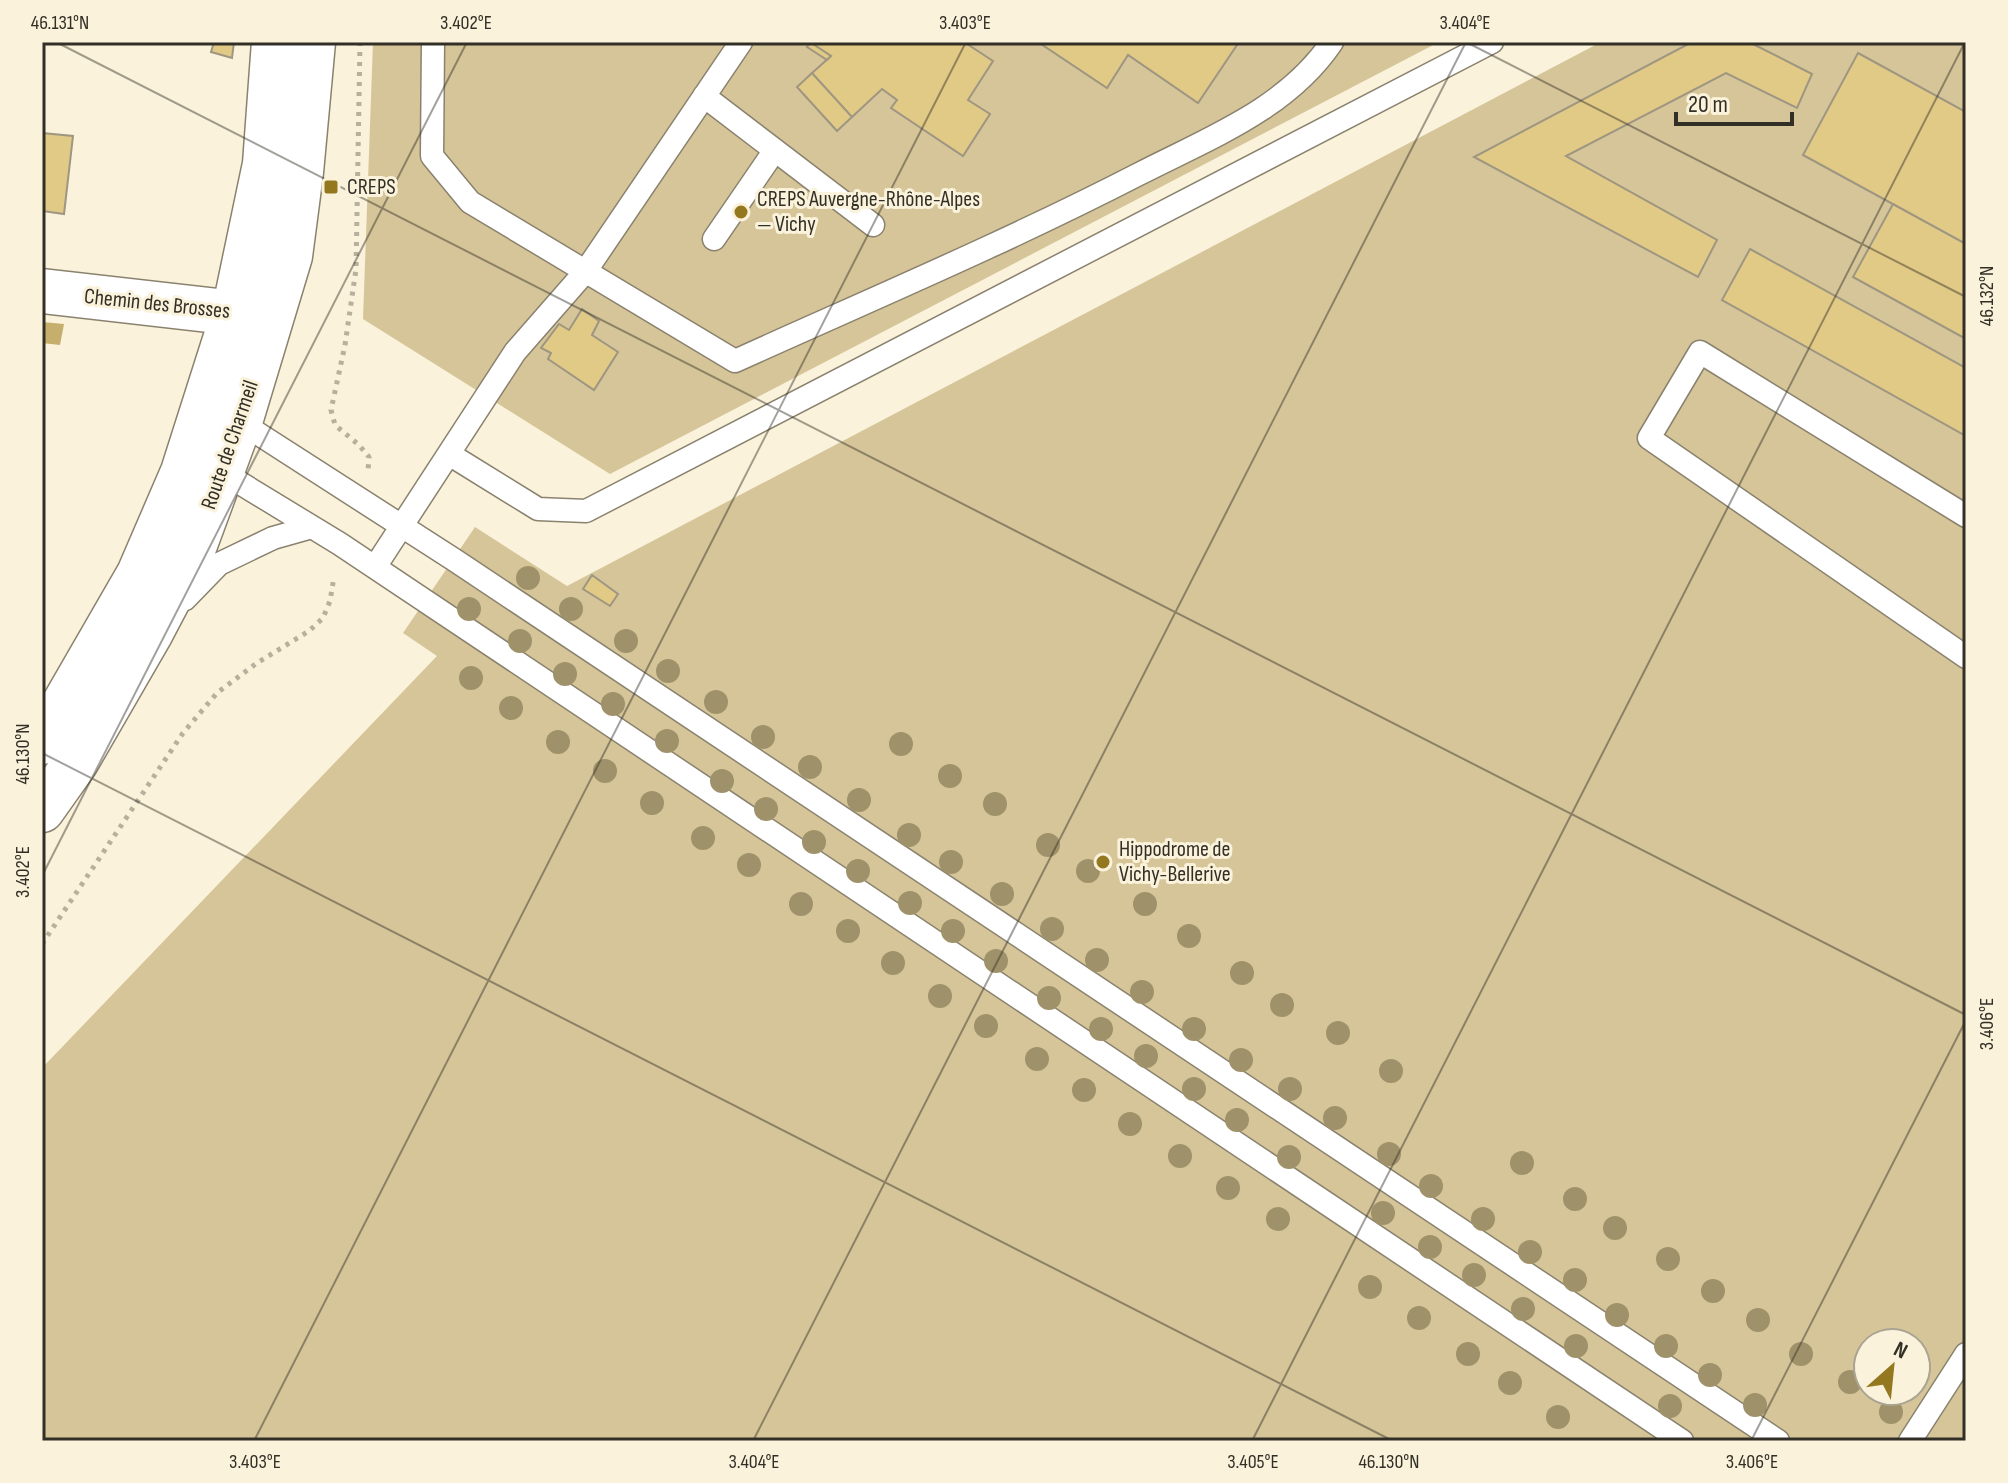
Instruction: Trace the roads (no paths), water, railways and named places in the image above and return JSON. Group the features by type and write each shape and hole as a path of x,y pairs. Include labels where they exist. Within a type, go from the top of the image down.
{"main road":[{"name":"Route de Charmeil","path":"42,742 139,574 215,453 253,315 274,42"},
{"name":"Route de Charmeil","path":"42,810 76,762 190,558 253,315 290,256 313,42"},
{"name":"Chemin des Brosses","path":"42,291 253,315"}],"lane":[{"path":"433,42 432,156 470,202 735,361 1045,222 1267,109 1318,64 1332,42"},
{"path":"375,567 515,352 585,272 741,42"},
{"path":"449,454 538,509 586,511 1492,42"},
{"path":"704,96 873,225"},
{"path":"714,239 775,150"},
{"path":"1966,516 1700,352 1649,438 1966,657"},
{"path":"215,453 358,498 1778,1441"},
{"path":"215,453 312,527 1682,1441"},
{"path":"150,634 219,564 273,538 312,527"},
{"path":"1910,1441 1966,1354"}],"place":[{"name":"CREPS","path":"331,187"},
{"name":"CREPS Auvergne-Rhône-Alpes — Vichy","path":"741,212"},
{"name":"Hippodrome de Vichy-Bellerive","path":"1103,862"}]}
